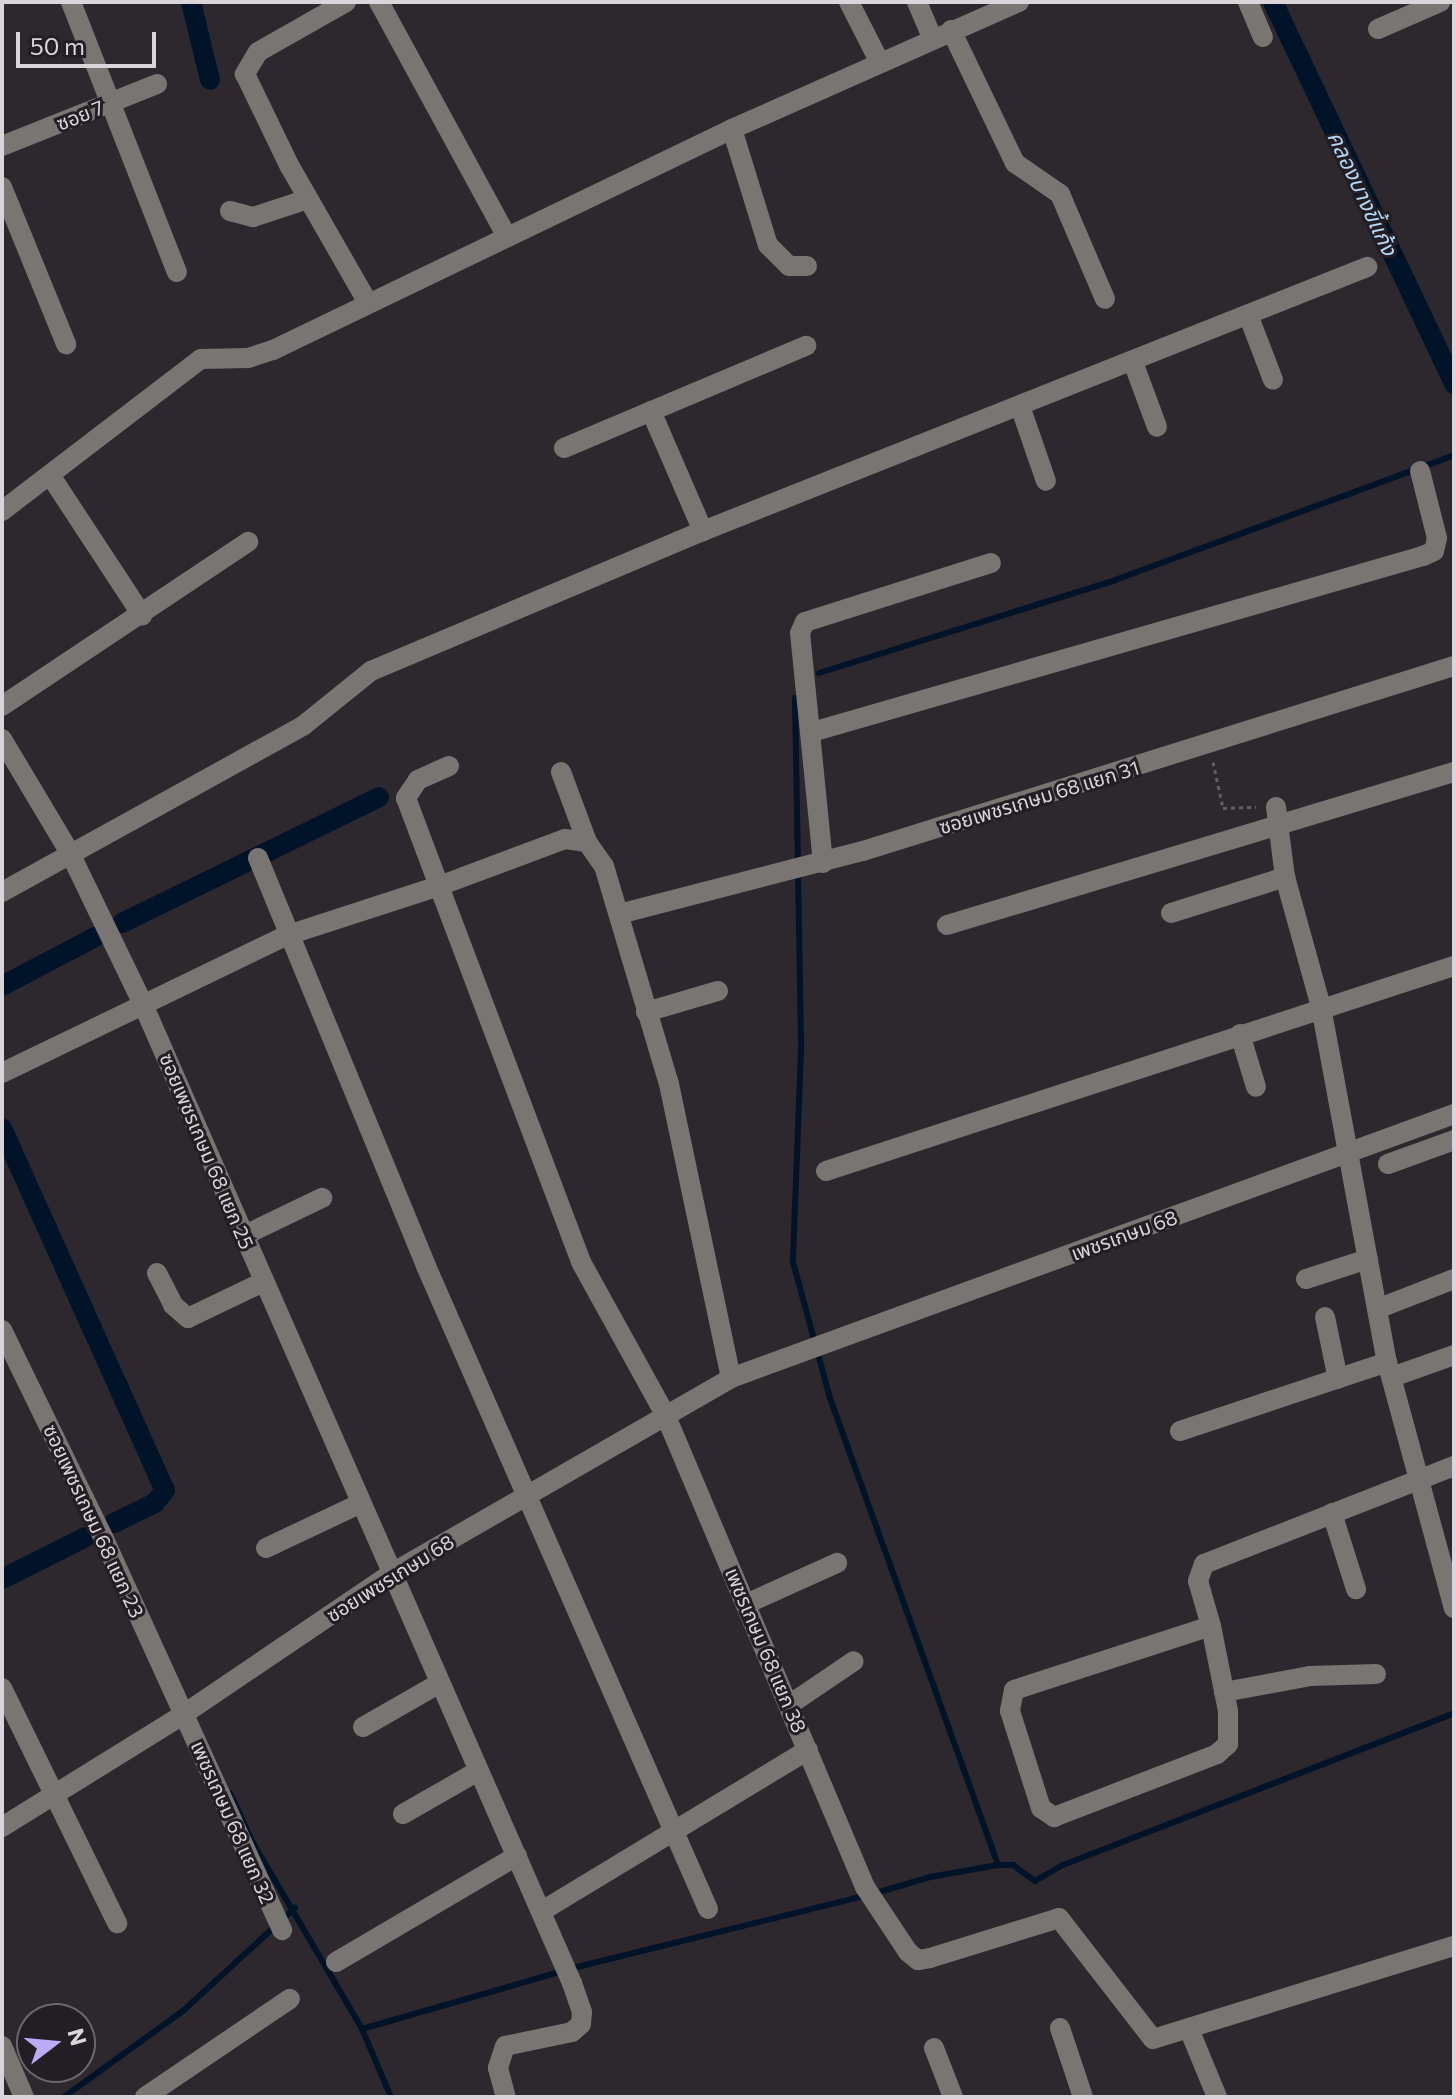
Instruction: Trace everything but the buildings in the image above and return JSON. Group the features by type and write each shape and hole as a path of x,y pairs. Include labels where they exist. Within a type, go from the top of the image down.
{"street":[{"path":"71,2 177,272"},
{"path":"346,2 258,52 245,74 308,199 367,301"},
{"path":"379,2 506,235"},
{"path":"849,2 879,61"},
{"path":"917,2 932,38"},
{"path":"2,511 186,367 218,355 258,356 367,301 732,129 879,61 1019,2"},
{"path":"1248,2 1263,37"},
{"path":"1378,29 1440,2"},
{"path":"951,30 1015,163 1060,194 1105,299"},
{"name":"ซอย 7","path":"2,146 157,84"},
{"path":"732,129 768,245 789,266 807,266"},
{"path":"2,187 66,344"},
{"path":"230,211 253,217 308,199"},
{"path":"2,892 304,725 371,671 703,531 1249,317 1367,267"},
{"path":"1249,317 1273,380"},
{"path":"564,448 806,346"},
{"path":"1133,362 1157,427"},
{"path":"1020,406 1046,481"},
{"path":"651,411 703,531"},
{"path":"812,732 1423,556 1434,551 1437,538 1420,471"},
{"path":"50,475 142,615"},
{"path":"2,706 248,542"},
{"path":"823,863 800,633 805,622 991,563"},
{"name":"ซอยเพชรเกษม 68 แยก 31","path":"619,914 823,863 1454,666"},
{"name":"ซอยเพชรเกษม 68 แยก 25","path":"2,739 70,853 142,1002 359,1504 394,1572 438,1684 564,1961 581,2024 572,2032 505,2046 498,2068 506,2097"},
{"name":"เพชรเกษม 68 แยก 38","path":"449,766 418,780 406,798 581,1262 665,1414 875,1908 918,1960 1059,1918 1150,2037 1189,2029"},
{"path":"561,772 587,842 604,866 669,1084 731,1378"},
{"path":"947,925 1278,816 1454,772"},
{"path":"1278,816 1285,877 1321,1007 1390,1370 1423,1479 1454,1608"},
{"path":"2,1073 142,1002 288,935 439,886 565,839 587,842"},
{"path":"258,858 481,1394 530,1495 708,1909"},
{"path":"1171,913 1285,877"},
{"path":"826,1171 1454,966"},
{"path":"646,1012 718,991"},
{"path":"1240,1034 1256,1087"},
{"name":"เพชรเกษม 68","path":"793,1356 1454,1114"},
{"path":"1388,1164 1454,1140"},
{"path":"243,1236 322,1198"},
{"path":"1306,1279 1368,1259"},
{"path":"157,1273 173,1305 188,1318 263,1282"},
{"path":"1377,1309 1454,1279"},
{"path":"1325,1317 1338,1379"},
{"name":"ซอยเพชรเกษม 68 แยก 23","path":"2,1330 184,1714"},
{"path":"1180,1431 1338,1379 1454,1355"},
{"name":"ซอยเพชรเกษม 68","path":"2,1827 184,1714 394,1572 731,1378 793,1356"},
{"path":"1211,1626 1014,1690 1010,1711 1041,1808 1054,1817 1217,1754 1228,1744 1231,1729 1211,1626 1198,1581 1204,1564 1454,1466"},
{"path":"266,1548 359,1504"},
{"path":"1332,1513 1356,1589"},
{"path":"746,1604 837,1563"},
{"path":"789,1705 854,1661"},
{"path":"1224,1692 1310,1676 1376,1674"},
{"path":"363,1727 438,1684"},
{"path":"2,1688 117,1923"},
{"name":"เพชรเกษม 68 แยก 32","path":"184,1714 282,1930"},
{"path":"542,1911 808,1750"},
{"path":"403,1814 478,1771"},
{"path":"336,1962 517,1856"},
{"path":"1217,2097 1189,2029 1454,1946"},
{"path":"145,2097 290,1999"},
{"path":"1060,2028 1083,2097"},
{"path":"2,2046 23,2095"},
{"path":"934,2048 953,2097"}],"path":[{"path":"1209,744 1223,808 1278,816"}],"waterway":[{"path":"191,2 210,80"},
{"name":"คลองบางขี้แก้ง","path":"1273,2 1454,384"},
{"path":"819,673 1115,580 1454,455"},
{"path":"795,698 801,1050 793,1262 830,1398 998,1865"},
{"path":"122,923 379,797"},
{"path":"2,986 95,937"},
{"path":"2,1128 165,1490 155,1503 114,1523"},
{"path":"2,1579 86,1537"},
{"path":"876,1893 930,1877 998,1865 1013,1865 1035,1881 1063,1865 1454,1713"},
{"path":"230,1793 253,1843 362,2029 391,2097"},
{"path":"362,2029 573,1968 865,1896"},
{"path":"64,2097 184,2010 295,1908"}]}
